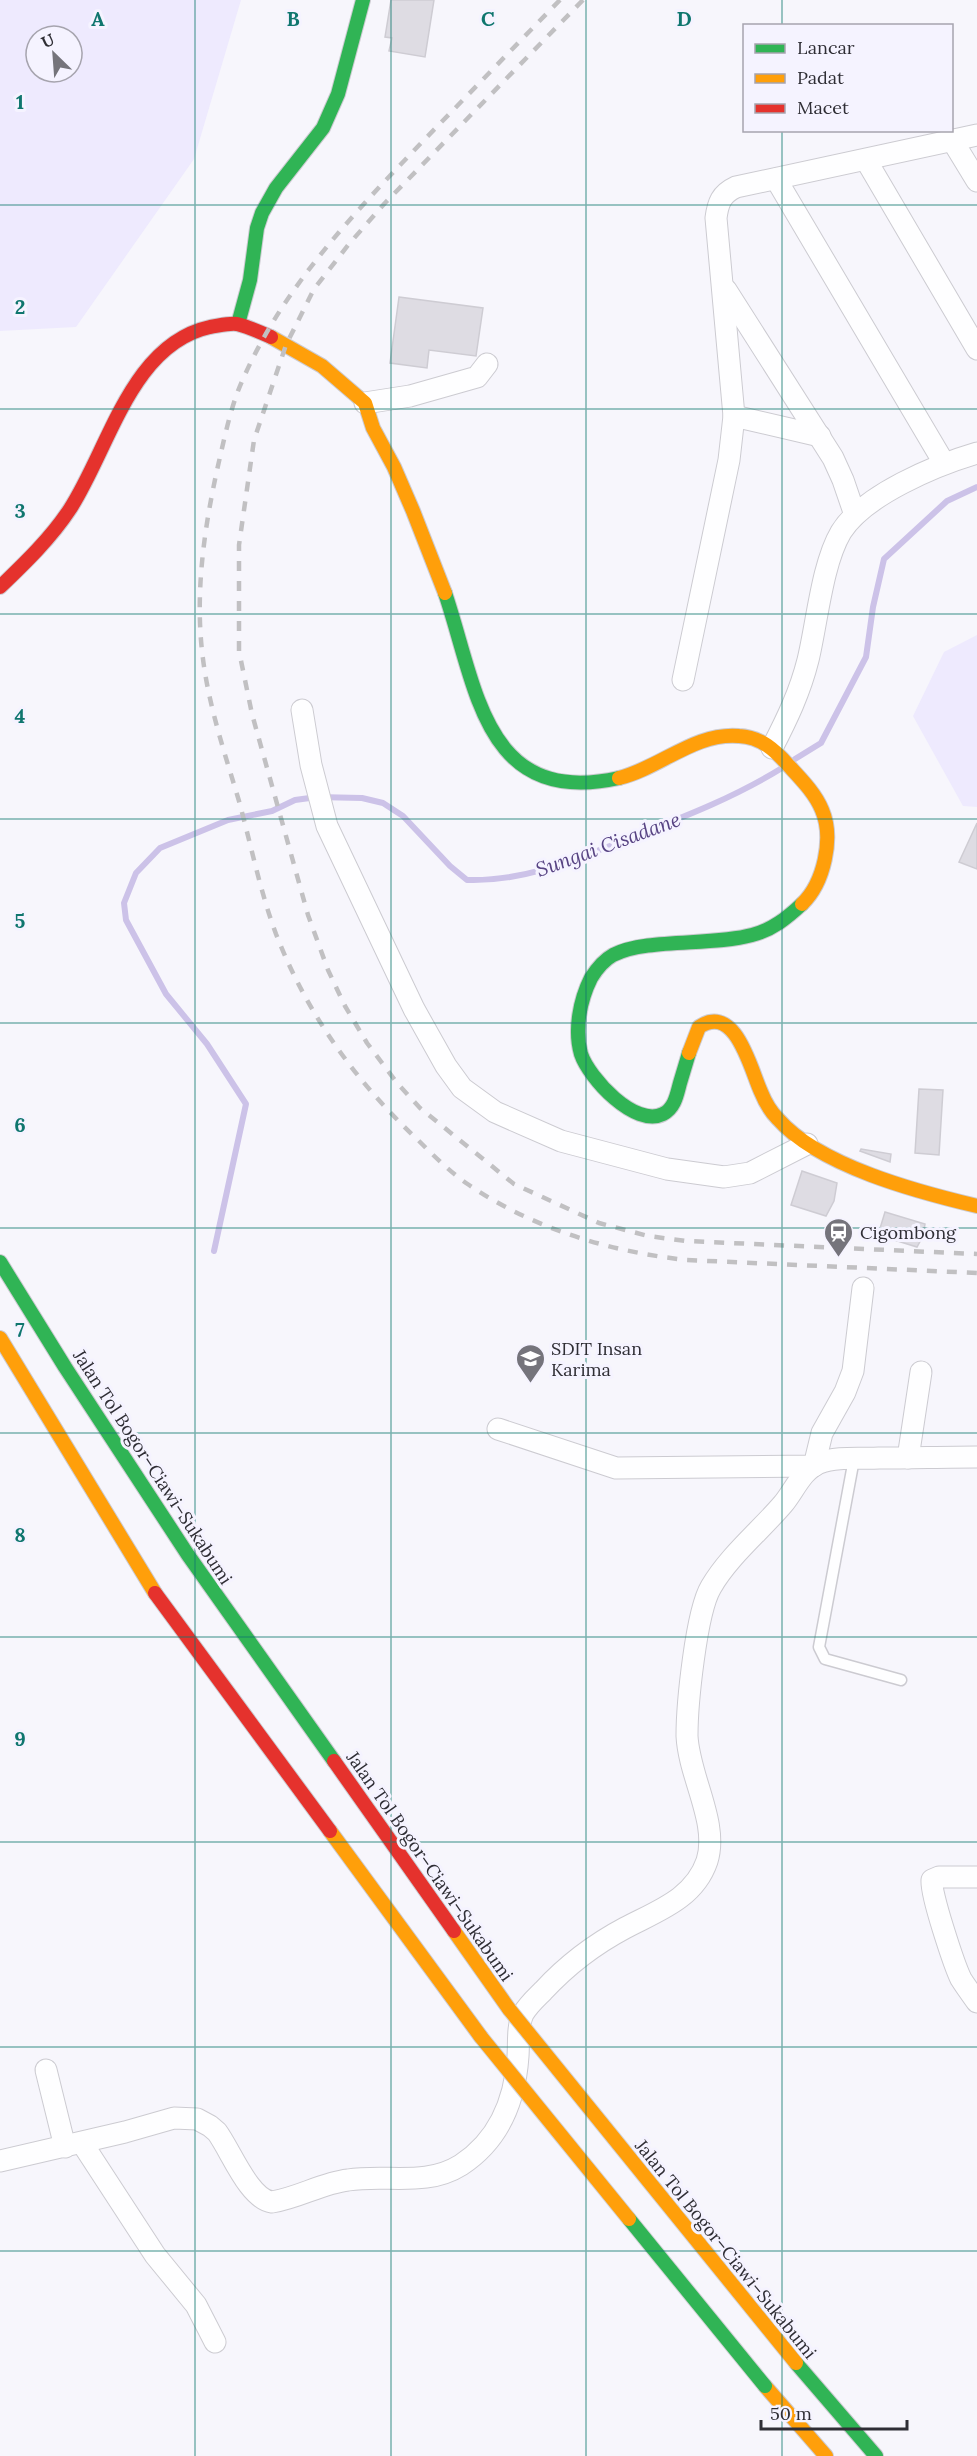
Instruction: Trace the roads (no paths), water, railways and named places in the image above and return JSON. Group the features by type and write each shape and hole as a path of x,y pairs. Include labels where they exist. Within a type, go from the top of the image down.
{"main road":[{"path":"238,324 250,280 257,228 262,213 276,188 323,128 338,94 363,0"},
{"path":"0,587 44,543 71,508 126,403 147,370 164,349 186,334 208,325 238,324 265,334 321,366 365,403 367,419 393,466 431,556 483,710 498,739 518,762 542,776 562,781 597,782 638,772 697,743 727,735 755,739 778,754 815,797 825,819 824,857 815,886 791,916 771,928 745,938 711,944 647,946 614,955 599,965 591,978 578,1035 584,1061 604,1090 625,1106 656,1116 669,1111 674,1104 696,1029 711,1022 725,1026 737,1034 745,1047 766,1104 782,1124 807,1144 916,1190 977,1206"},
{"name":"Jalan Tol Bogor–Ciawi–Sukabumi","path":"0,1262 65,1367 188,1555 509,2009 796,2363 876,2456"},
{"path":"0,1338 145,1580 482,2037 765,2386 826,2456"}],"street":[{"path":"683,680 729,460 734,416 716,218 717,206 721,198 736,187 977,135"},
{"path":"952,140 977,181"},
{"path":"866,160 977,348"},
{"path":"776,179 944,463"},
{"path":"723,286 839,469 855,515"},
{"path":"365,403 410,396 477,377 487,364"},
{"path":"734,416 819,436"},
{"path":"778,754 802,681 835,544 843,530 855,515 898,486 944,463 977,453"},
{"path":"302,710 311,765 327,826 414,1009 446,1066 462,1088 495,1112 561,1142 667,1169 724,1176 750,1173 807,1144"},
{"path":"814,1466 822,1433 845,1392 853,1371 863,1288"},
{"path":"908,1458 921,1372"},
{"path":"498,1429 616,1468 814,1466"},
{"path":"0,2161 73,2145 174,2118 197,2119 205,2122 217,2132 256,2194 272,2202 347,2180 435,2177 458,2166 483,2148 499,2128 508,2108 515,2080 520,2025 527,2008 577,1957 685,1894 700,1879 711,1840 707,1818 696,1785 687,1732 690,1694 705,1599 715,1580 784,1502 804,1474 814,1466 830,1460 977,1457"},
{"path":"977,1877 939,1877 932,1880 931,1885 935,1904 958,1972 977,2002"},
{"path":"46,2070 73,2145 196,2305 215,2342"}],"lane":[{"path":"854,1459 819,1647 825,1659 901,1680"}],"waterway":[{"name":"Sungai Cisadane","path":"795,759 821,743 866,657 873,607 884,559 947,501 977,487"},
{"name":"Sungai Cisadane","path":"214,1251 246,1104 207,1044 166,994 126,920 124,903 136,873 160,848 228,820 272,811 295,800 317,797 362,798 383,803 403,816 450,866 467,880 489,880 511,877 574,860 728,797 782,768"}],"railway":[{"path":"560,0 398,167 323,252 300,282 260,345 232,407 215,482 202,557 201,634 213,713 270,918 288,963 318,1019 374,1095 453,1173 491,1199 517,1213 600,1244 687,1260 977,1273"},
{"path":"583,0 385,203 314,289 286,345 254,440 239,545 239,651 252,714 308,915 328,970 345,1006 367,1043 397,1083 420,1108 514,1184 599,1223 648,1236 686,1241 977,1254"}],"place":[{"name":"Cigombong","path":"839,1258"},
{"name":"SDIT Insan Karima","path":"530,1384"}]}
